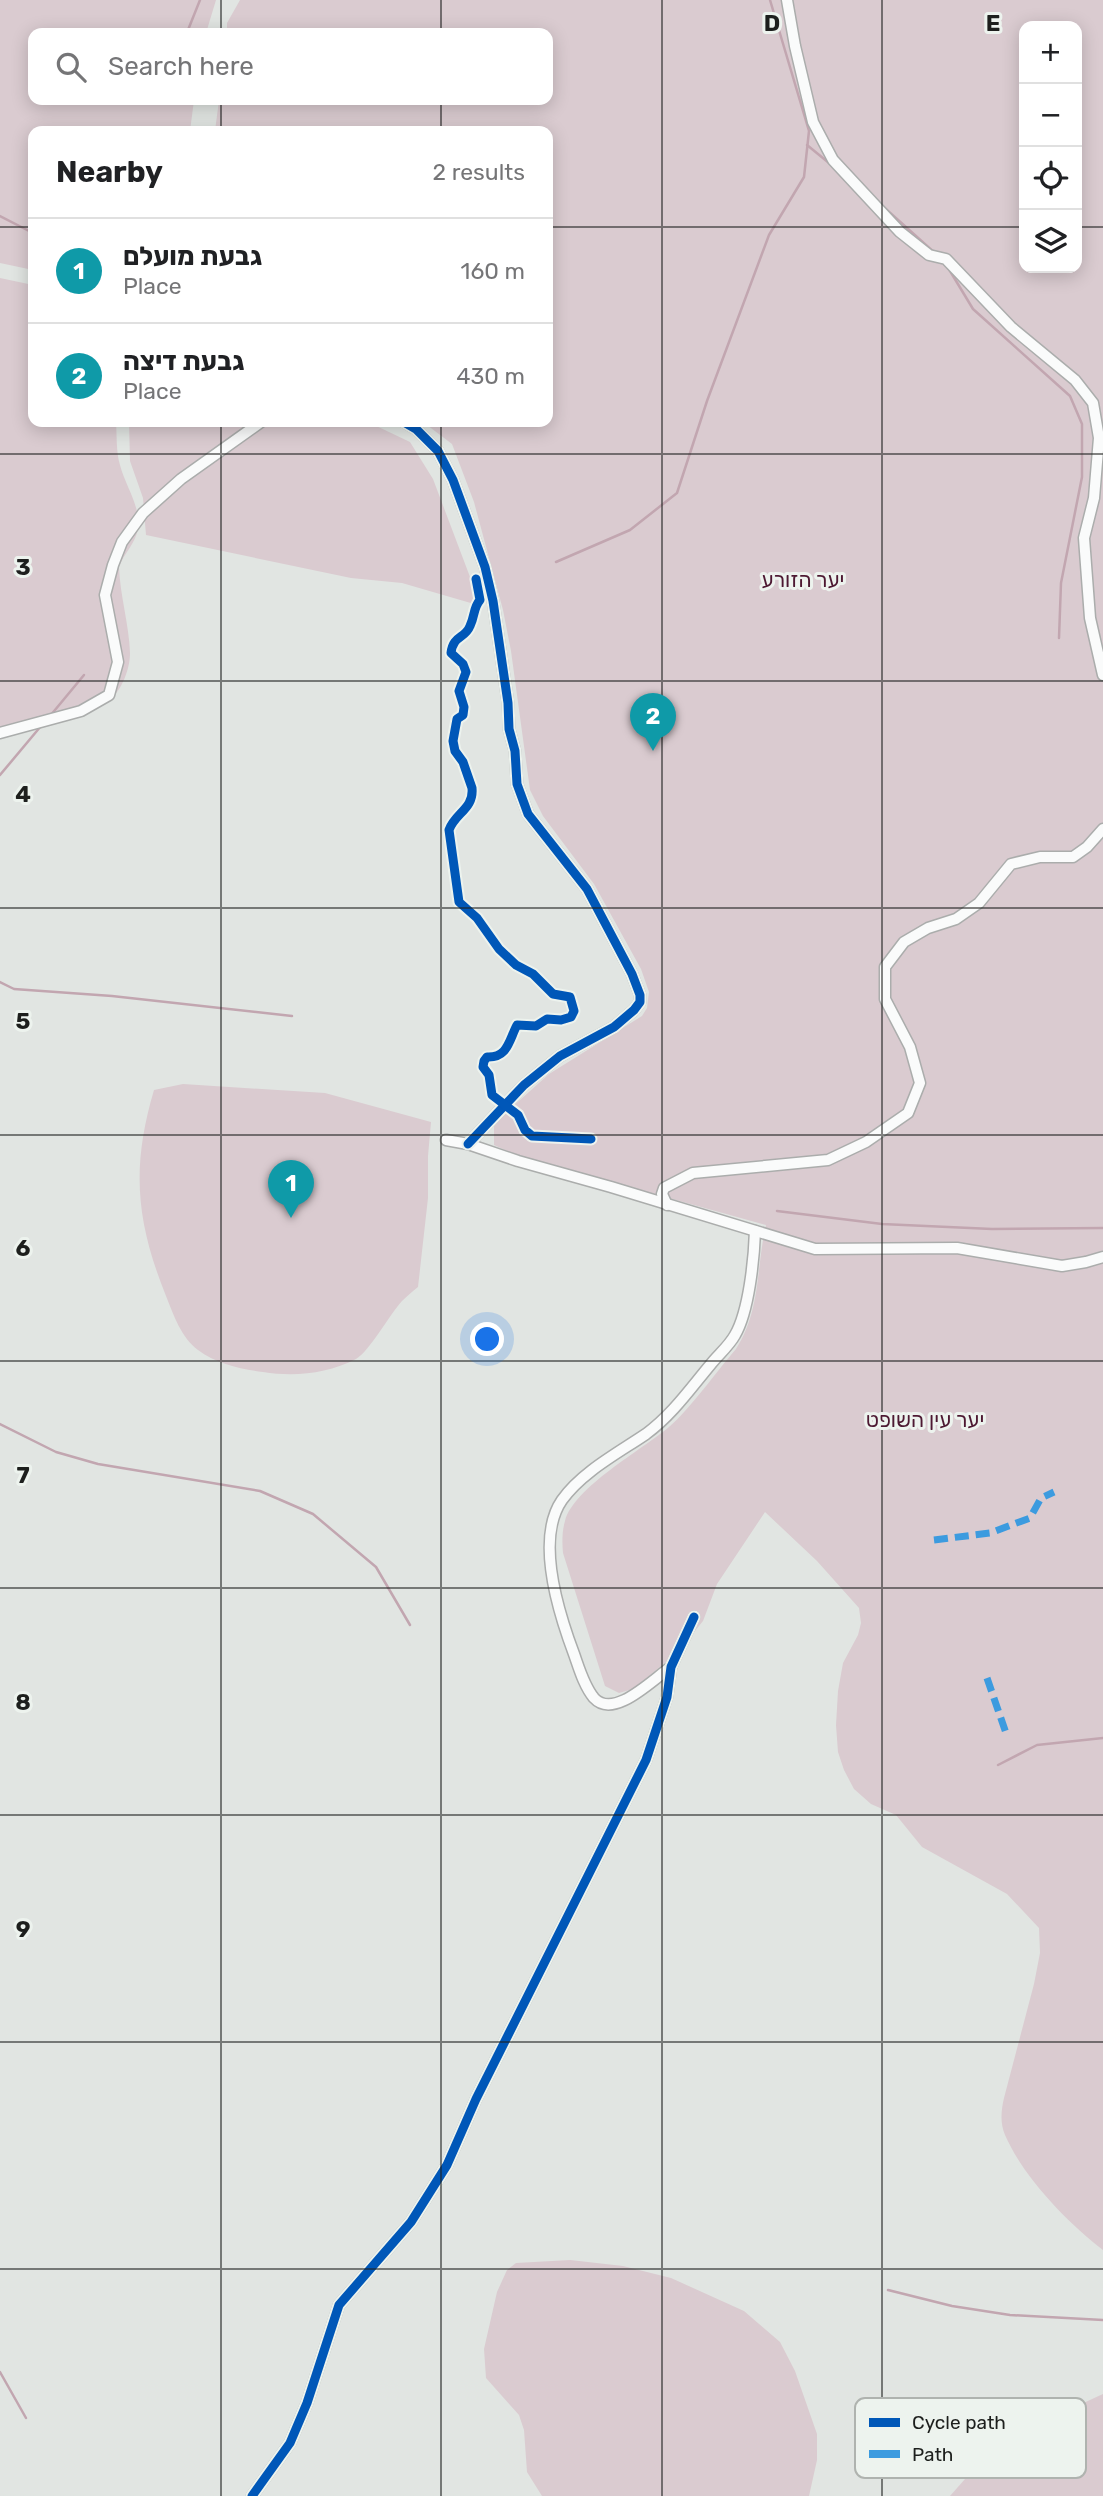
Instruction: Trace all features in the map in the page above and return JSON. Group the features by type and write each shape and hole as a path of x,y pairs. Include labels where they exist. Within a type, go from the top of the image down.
{"street":[{"path":"787,0 794,46 813,122 833,160 900,232 929,255 946,259 1012,327 1075,380 1093,403 1100,438 1094,498 1084,538 1090,618 1103,675"},
{"path":"0,733 81,711 109,695 118,662 105,595 122,542 143,513 181,479 254,427"},
{"path":"413,427 438,451 453,480 485,567 493,601 517,785 528,814 587,889 632,974 640,995 640,1002 634,1010 614,1027 560,1056 523,1084 468,1144"},
{"path":"667,1205 664,1188 693,1173 828,1160 866,1142 908,1113 920,1083 910,1047 885,999 885,968 905,942 928,928 956,919 979,903 1011,864 1040,857 1073,858 1103,829"},
{"path":"446,1140 611,1186 815,1249 957,1248 1062,1266 1103,1257"},
{"path":"671,1667 623,1703 605,1705 595,1699 579,1667 556,1597 550,1537 562,1500 578,1482 663,1422 735,1335 747,1297 755,1231"},
{"path":"253,2496 290,2443 307,2403 339,2305 411,2222 447,2165 505,2040 646,1760 667,1697 671,1667 694,1617"}],"green space":[{"path":"0,0 216,0 208,28 28,28 28,105 193,105 191,126 28,126 28,269 0,263"},
{"name":"יער הזורע","path":"240,0 1103,0 1103,2250 1061,2213 1035,2183 1013,2151 1002,2126 1004,2098 1040,1953 1039,1928 1007,1894 922,1847 896,1815 871,1804 854,1789 844,1770 838,1752 838,1691 843,1663 858,1635 861,1623 859,1608 817,1561 765,1512 717,1584 703,1621 678,1652 633,1689 619,1693 605,1686 563,1553 565,1521 581,1495 669,1427 695,1400 736,1349 754,1304 766,1225 518,1156 494,1145 494,1124 501,1117 549,1074 642,1016 647,1008 649,992 641,969 594,884 543,816 530,790 511,651 503,610 474,502 452,444 430,427 553,427 553,126 216,126 218,105 553,105 553,28 227,28 227,23"},
{"path":"0,278 28,284 28,427 116,427 119,460 135,504 138,528 119,567 130,659 118,691 109,701 88,711 0,731"},
{"path":"129,427 378,427 410,442 433,479 481,606 402,583 351,578 146,535 143,498 130,461"},
{"path":"183,1084 325,1093 431,1122 428,1198 418,1287 402,1301 367,1349 356,1359 334,1368 310,1373 254,1371 213,1359 192,1345 183,1332 166,1296 148,1243 140,1194 140,1170 142,1145 154,1090"},
{"path":"570,2260 623,2266 671,2278 744,2311 780,2342 795,2371 817,2434 817,2460 809,2496 542,2496 527,2472 524,2430 519,2415 486,2378 484,2349 497,2292 507,2270 516,2263"},
{"path":"1103,2394 1103,2496 950,2496 966,2478 1086,2478 1086,2402"}],"waterway":[{"path":"189,28 200,0"},
{"path":"556,562 630,530 677,493 707,401 769,235 804,177 809,131 770,0"},
{"path":"807,145 829,163"},
{"path":"878,202 936,254"},
{"path":"0,216 28,230"},
{"path":"947,266 973,309 1070,396 1082,424 1082,477 1061,583 1059,638"},
{"path":"50,716 84,675"},
{"path":"0,775 41,726"},
{"path":"0,982 14,989 112,996 292,1016"},
{"path":"777,1211 882,1224 992,1229 1103,1228"},
{"path":"0,1424 56,1452 98,1464 260,1491 313,1514 376,1567 410,1625"},
{"path":"998,1765 1037,1745 1103,1738"},
{"path":"888,2290 952,2306 1010,2315 1103,2320"},
{"path":"0,2372 26,2418"}],"marked path":[{"path":"934,1540 990,1533 1030,1518 1041,1498 1054,1492"},
{"path":"987,1678 1007,1736"}],"cycle path":[{"path":"413,427 438,451 453,480 485,567 493,601 508,703 509,729 515,751 517,784 528,814 587,889 632,974 640,995 640,1002 634,1010 614,1027 560,1056 524,1085 468,1144"},
{"path":"476,579 480,600 468,630 454,643 451,653 463,664 466,672 459,691 464,707 463,715 457,719 453,741 472,788 470,801 449,830 459,902 477,918 499,949 516,965 533,974 553,994 570,997 574,1011 571,1017 561,1020 547,1019 536,1026 517,1025 504,1051 494,1057 487,1057 483,1067 489,1075 492,1095 518,1115 525,1130 532,1136 591,1139"},
{"path":"252,2496 290,2443 307,2403 339,2305 411,2222 447,2165 476,2099 646,1760 667,1697 671,1667 694,1617"}],"place":[{"name":"גבעת דיצה","path":"653,751"},
{"name":"גבעת מועלם","path":"291,1218"}],"park label":[{"name":"יער עין השופט","path":"925,1420"}]}
